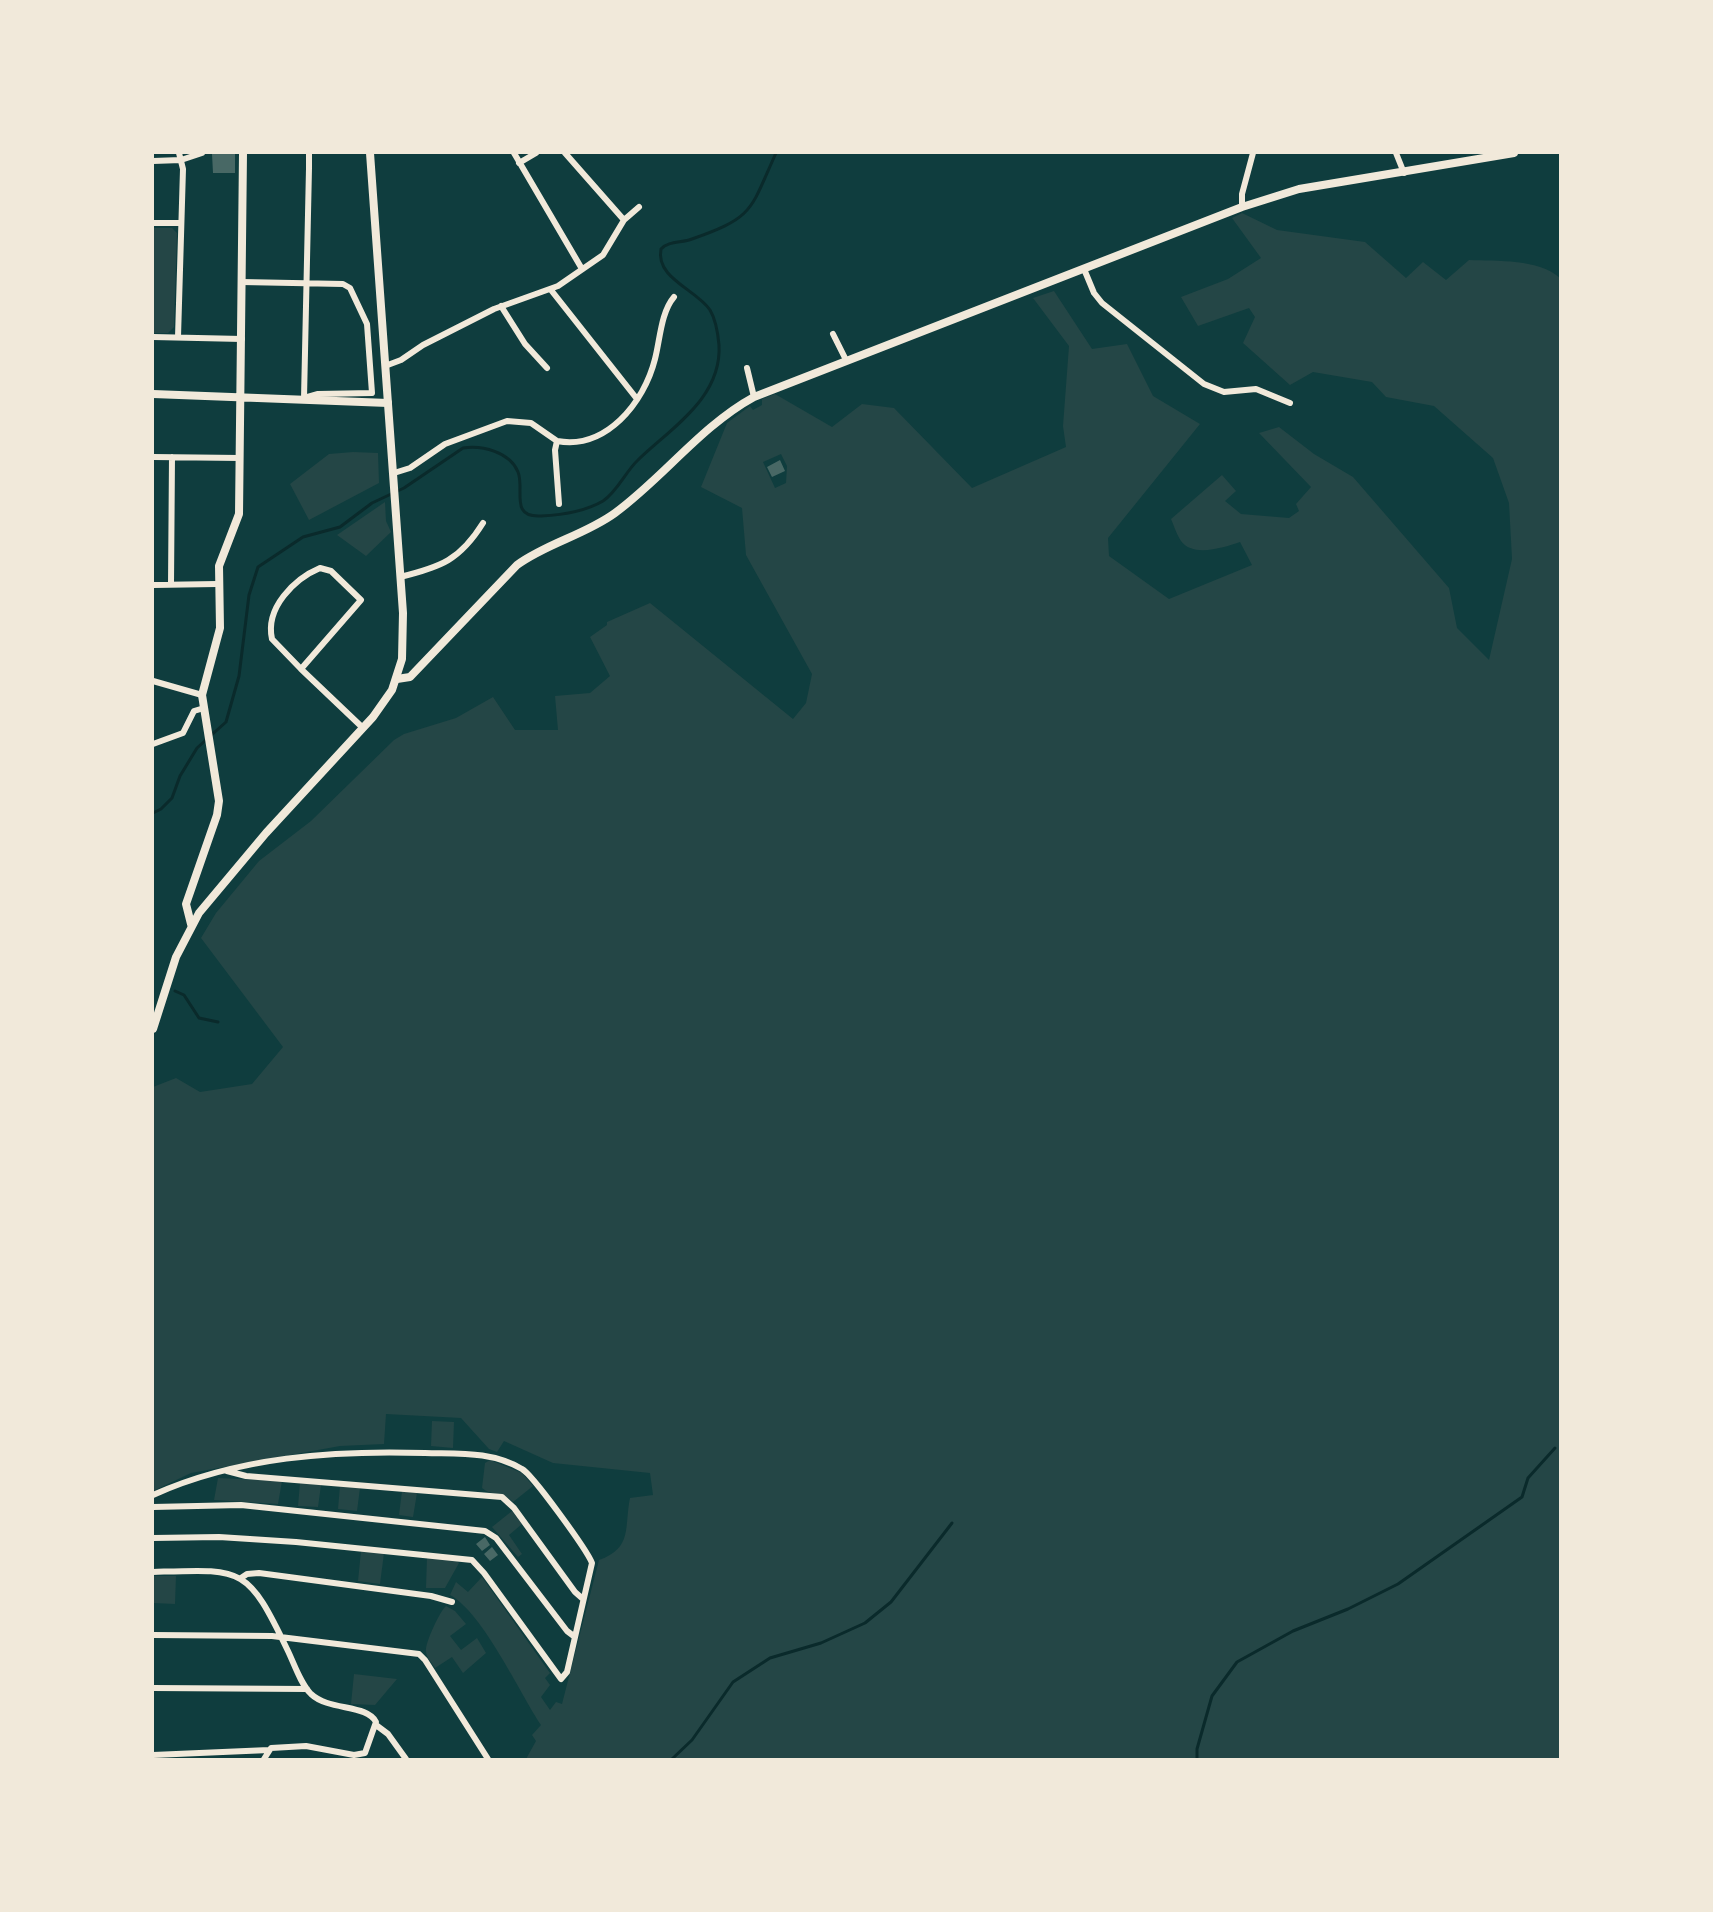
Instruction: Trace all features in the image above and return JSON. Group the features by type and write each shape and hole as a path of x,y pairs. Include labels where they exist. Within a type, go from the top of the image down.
{"main road":[{"path":"153,1029 176,957 191,924 266,833 363,728 386,699 397,679 404,647 394,473 370,153"}],"street":[{"path":"178,338 181,224 181,160 179,153"},
{"path":"153,161 181,160 202,153"},
{"path":"191,924 186,904 217,815 219,801 202,695 219,638 217,584 221,559 238,518 243,153"},
{"path":"304,398 309,153"},
{"path":"514,153 582,269"},
{"path":"519,163 536,153"},
{"path":"565,153 624,220"},
{"path":"1242,207 1242,194 1253,153"},
{"path":"1396,153 1404,173"},
{"path":"397,679 410,677 517,565 534,554 588,531 616,513 728,414 753,398 1242,207 1299,189 1514,153"},
{"path":"385,366 401,360 423,345 501,306 551,290 608,248 624,220 639,207"},
{"path":"153,223 181,224"},
{"path":"1084,269 1094,293 1102,303 1204,384 1224,393 1256,389 1290,403"},
{"path":"242,282 343,284 352,291 367,324 372,393 318,394 304,398"},
{"path":"551,290 637,399"},
{"path":"394,473 410,468 446,444 507,421 531,423 557,441 566,442 600,436 637,399 650,375 668,305 674,297"},
{"path":"501,306 525,344 547,368"},
{"path":"833,334 846,360"},
{"path":"153,337 242,339"},
{"path":"747,368 753,398"},
{"path":"153,394 388,403"},
{"path":"557,441 555,450 559,504"},
{"path":"153,457 240,458"},
{"path":"171,584 172,457"},
{"path":"400,577 431,570 459,555 470,544 483,523"},
{"path":"301,669 361,600 327,569 320,568 304,575 275,607 272,639 301,669 363,728"},
{"path":"153,585 217,584"},
{"path":"153,681 202,695"},
{"path":"153,744 183,733 195,711 204,708"},
{"path":"153,1495 190,1479 227,1470 351,1451 483,1454 499,1458 528,1473 592,1561 567,1672 559,1679 484,1573 475,1562 463,1557 219,1537 153,1538"},
{"path":"227,1470 246,1476 502,1497 514,1508 574,1591 583,1599"},
{"path":"153,1507 241,1505 485,1531 496,1538 567,1631 575,1637"},
{"path":"153,1572 219,1571 241,1578 262,1600 307,1689 329,1705 365,1712 374,1717 376,1725 366,1756 306,1746 153,1755"},
{"path":"241,1578 247,1574 259,1573 385,1589 452,1602"},
{"path":"153,1635 282,1637 419,1654 429,1665 488,1759"},
{"path":"153,1688 307,1689"},
{"path":"376,1725 388,1734 406,1759"},
{"path":"264,1759 268,1750"}],"shaded area":[{"path":"1242,213 1277,230 1365,242 1406,278 1423,262 1446,280 1469,260 1529,264 1541,267 1560,278 1560,1759 526,1759 536,1741 532,1735 541,1725 487,1635 475,1618 450,1595 456,1582 468,1592 482,1577 550,1673 545,1678 550,1685 541,1697 550,1710 556,1702 562,1704 599,1560 610,1555 622,1543 627,1527 630,1498 653,1495 650,1473 553,1463 504,1441 497,1452 489,1449 461,1418 386,1414 384,1444 340,1446 191,1473 153,1491 153,1087 176,1078 200,1092 252,1084 283,1047 201,938 216,913 259,861 311,821 394,740 404,734 456,718 493,697 515,730 558,730 555,696 590,693 610,676 590,637 607,625 607,622 650,603 793,719 806,703 812,674 746,555 742,508 701,487 727,423 750,406 753,410 762,405 762,399 775,394 832,427 862,404 894,408 972,488 1066,447 1063,426 1069,346 1033,298 1054,291 1092,349 1127,344 1153,396 1200,424 1108,538 1109,556 1169,599 1252,565 1240,542 1209,550 1186,546 1181,541 1171,519 1222,475 1236,491 1225,501 1241,514 1289,518 1299,511 1296,504 1311,487 1259,433 1279,427 1314,454 1353,477 1449,588 1457,628 1489,660 1512,559 1509,503 1493,458 1434,406 1386,397 1372,382 1313,372 1290,385 1243,343 1255,317 1249,308 1198,326 1181,297 1228,279 1261,258 1232,218","holes":["781,454 787,466 786,483 775,488 763,462"]},
{"path":"153,228 172,228 177,233 174,327 168,333 153,333"},
{"path":"378,453 379,483 309,520 290,484 329,454"},
{"path":"385,502 386,521 391,532 366,556 337,535"},
{"path":"432,1421 454,1422 453,1448 431,1446"},
{"path":"490,1460 522,1473 533,1486 513,1502 482,1488 485,1463"},
{"path":"218,1478 282,1481 278,1504 214,1500"},
{"path":"300,1483 321,1485 318,1507 298,1506"},
{"path":"340,1486 360,1488 357,1511 338,1509"},
{"path":"402,1491 417,1493 413,1517 399,1515"},
{"path":"512,1511 522,1524 509,1535 522,1554 518,1557 492,1527"},
{"path":"361,1551 384,1553 380,1584 358,1581"},
{"path":"427,1557 456,1560 459,1563 445,1588 426,1588"},
{"path":"153,1576 176,1576 175,1604 153,1603"},
{"path":"446,1606 455,1611 466,1624 450,1636 461,1650 477,1638 486,1653 463,1673 452,1657 435,1668 426,1653 430,1635"},
{"path":"354,1674 397,1679 375,1705 351,1704"}],"building":[{"path":"235,153 235,173 213,173 212,154"},
{"path":"780,460 785,471 772,477 767,467"},
{"path":"485,1537 490,1545 482,1551 476,1544"},
{"path":"492,1547 498,1555 490,1561 484,1554"}],"waterway":[{"path":"153,813 161,809 172,798 180,776 197,748 226,722 239,676 249,595 258,567 303,537 340,527 372,503 404,488 463,448 487,449 509,459 520,479 522,507 531,515 557,515 589,507 608,497 638,460 679,424 703,396 712,381 718,364 719,345 714,318 710,310 670,276 664,268 661,249 664,246 713,231 739,217 755,199 776,153"},
{"path":"175,991 184,995 199,1018 218,1022"},
{"path":"1197,1759 1197,1749 1212,1696 1237,1662 1293,1631 1348,1609 1398,1584 1522,1497 1528,1478 1555,1448"},
{"path":"672,1759 692,1740 733,1682 770,1658 821,1643 865,1623 891,1602 952,1523"}]}
